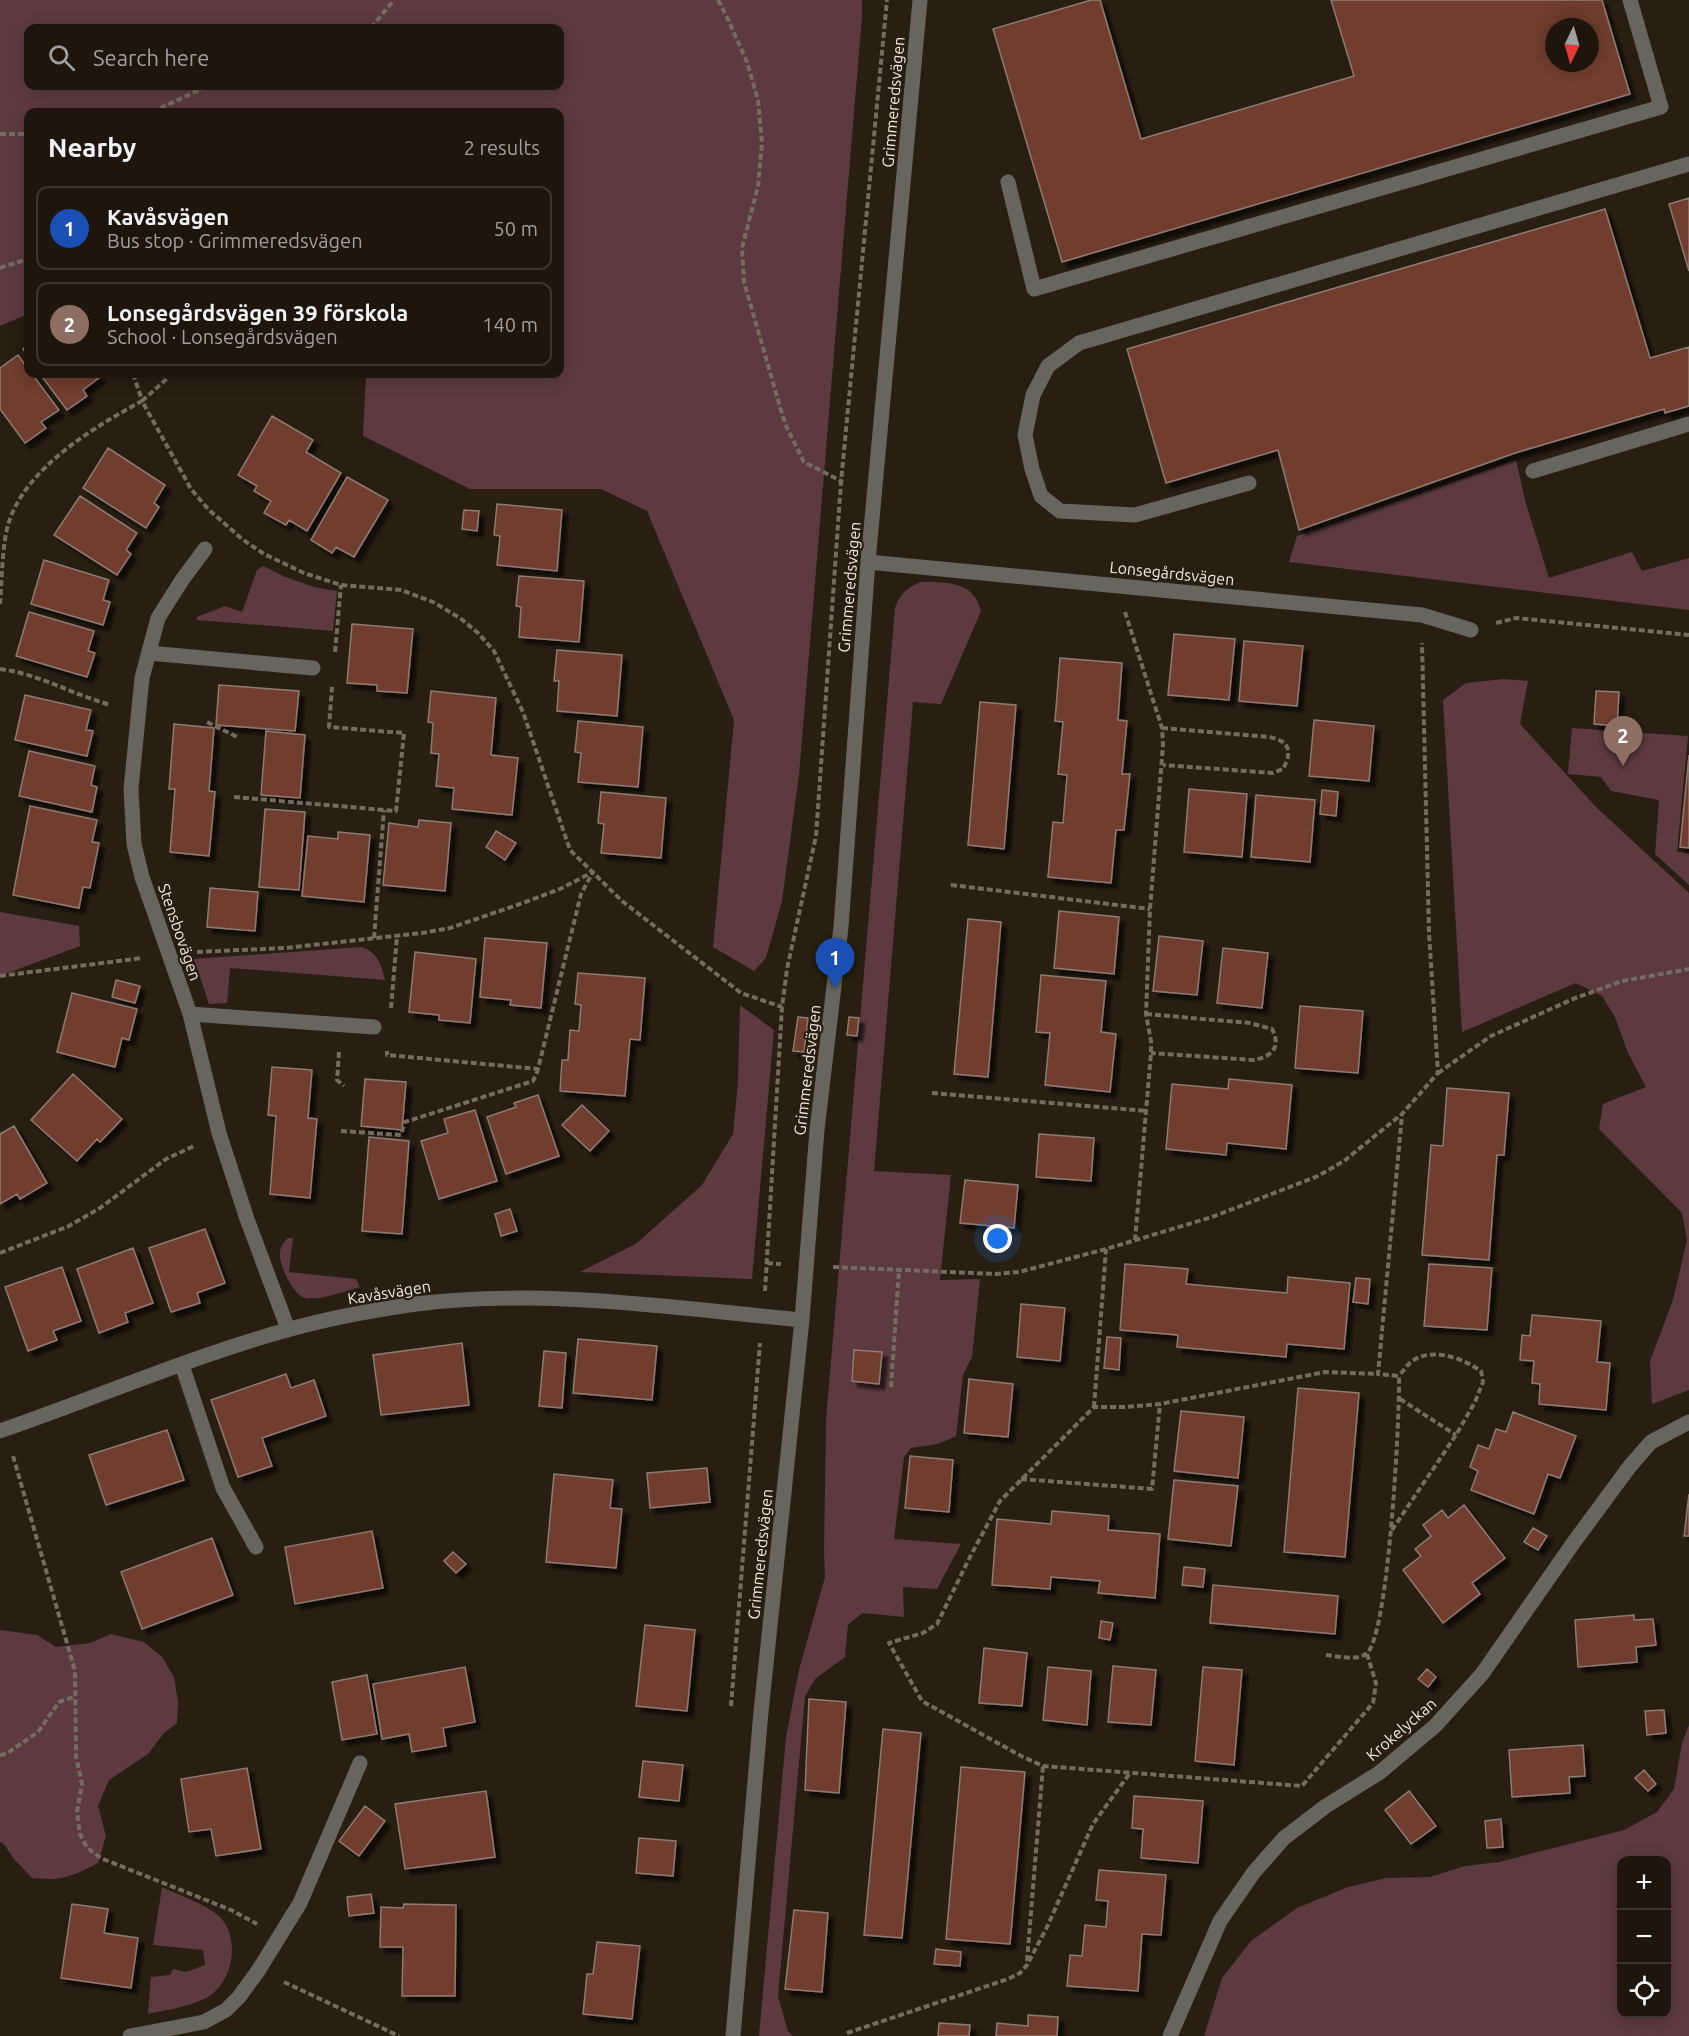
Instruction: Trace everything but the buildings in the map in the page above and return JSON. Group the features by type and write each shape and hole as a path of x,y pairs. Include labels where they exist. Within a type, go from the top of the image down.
{"street":[{"name":"Grimmeredsvägen","path":"733,2036 761,1712 802,1320 817,1130 841,927 868,562 920,0"},
{"path":"1008,182 1034,289 1661,107 1630,0"},
{"path":"1249,483 1136,515 1060,511 1041,496 1032,469 1025,435 1033,395 1048,366 1079,343 1689,164"},
{"path":"1533,471 1689,424"},
{"name":"Stensbovägen","path":"205,549 158,618 142,678 130,789 134,844 142,877 190,1014 219,1134 247,1219 288,1329"},
{"name":"Lonsegårdsvägen","path":"868,562 1422,615 1471,630"},
{"path":"149,653 313,668"},
{"path":"190,1014 374,1027"},
{"name":"Kavåsvägen","path":"2,1430 288,1329 417,1304 466,1300 531,1299 642,1305 802,1320"},
{"path":"182,1365 223,1488 256,1547"},
{"name":"Krokelyckan","path":"1170,2036 1220,1921 1254,1872 1284,1838 1326,1806 1379,1773 1435,1726 1482,1674 1630,1466 1651,1442 1689,1422"},
{"path":"130,2036 204,2022 226,2010 239,1997 300,1903 360,1763"}],"path":[{"path":"374,24 394,0"},
{"path":"718,0 747,62 758,99 762,142 758,186 742,248 744,282 785,424 804,462 841,482"},
{"path":"766,1278 782,1007 816,836 841,482 887,0"},
{"path":"161,108 199,90"},
{"path":"0,134 24,134"},
{"path":"0,268 24,260"},
{"path":"134,378 142,401 191,489 208,509 242,539 264,554 304,573 341,585 401,590 433,602 460,618 478,633 494,651 523,712 570,850 622,901 741,993 782,1007"},
{"path":"0,604 8,525 20,497 57,457 114,416 142,401 168,378"},
{"path":"334,658 341,585"},
{"path":"1116,585 1162,728 1163,765 1150,909 1146,1014 1151,1053 1135,1240"},
{"path":"1422,615 1421,683 1428,921 1438,1073"},
{"path":"1471,630 1516,618 1689,635"},
{"path":"0,669 48,681 94,701 138,712"},
{"path":"234,797 396,811 404,733 328,727 332,681"},
{"path":"207,722 239,738"},
{"path":"1162,728 1269,737 1282,740 1287,745 1288,753 1283,769 1273,773 1163,765"},
{"path":"374,938 384,810"},
{"path":"0,976 168,954 285,948 397,937 450,928 560,889 593,872"},
{"path":"341,1131 401,1135 405,1122 533,1081 538,1069 580,894 593,872"},
{"path":"951,885 1150,909"},
{"path":"390,1018 397,937"},
{"path":"767,1263 996,1274 1019,1272 1106,1249 1212,1216 1318,1176 1344,1161 1402,1114 1438,1073 1491,1036 1573,999 1622,981 1689,969"},
{"path":"1146,1014 1250,1023 1272,1029 1276,1044 1266,1058 1260,1059 1151,1053"},
{"path":"387,1046 387,1054 538,1069"},
{"path":"338,1073 337,1080 344,1086"},
{"path":"932,1093 1146,1111"},
{"path":"1378,1374 1402,1114"},
{"path":"0,1253 69,1226 100,1208 166,1160 219,1134"},
{"path":"1106,1249 1094,1407 1000,1501 969,1557 937,1624 923,1633 889,1643 922,1701 1043,1766 1302,1786 1373,1703 1376,1683 1367,1654"},
{"path":"891,1387 899,1270"},
{"path":"731,1706 760,1344"},
{"path":"1326,1655 1357,1657 1367,1654 1373,1646 1379,1626 1391,1532 1400,1399 1399,1376 1409,1363 1419,1357 1435,1355 1452,1357 1469,1363 1480,1371 1483,1382 1480,1392 1456,1435 1391,1532"},
{"path":"1094,1407 1160,1404 1325,1372 1399,1376"},
{"path":"1400,1399 1456,1435"},
{"path":"1021,1479 1152,1488 1160,1404"},
{"path":"2,1430 75,1671 76,1756 82,1784 77,1812 80,1834 85,1844 102,1859 231,1910 280,1936"},
{"path":"0,1755 6,1754 38,1732 59,1702 74,1698"},
{"path":"1027,1965 1043,1766"},
{"path":"847,2033 1020,1973 1027,1965 1047,1927 1093,1824 1130,1773"},
{"path":"258,1971 399,2036"}],"shaded area":[{"path":"0,0 862,0 799,775 782,901 766,958 754,971 713,947 734,720 647,511 601,489 470,489 363,436 366,378 564,378 564,108 24,108 24,316 0,326"},
{"path":"1516,460 1526,504 1549,578 1632,552 1642,571 1689,558 1689,610 1289,562 1297,536"},
{"path":"263,566 314,587 337,591 333,631 197,620 197,617 225,606 242,612 257,570"},
{"path":"921,582 958,585 972,594 981,611 941,704 913,702 874,1171 951,1175 940,1280 980,1279 972,1357 963,1375 956,1436 938,1444 911,1448 904,1457 894,1539 961,1544 937,1589 903,1587 904,1617 862,1613 848,1625 845,1657 815,1679 805,1696 778,1996 788,2031 793,2036 759,2036 786,1737 799,1670 825,1577 826,1420 895,608 905,592"},
{"path":"1503,679 1528,681 1520,724 1596,807 1689,893 1689,1390 1652,1404 1650,1361 1673,1300 1687,1240 1682,1213 1599,1129 1603,1104 1646,1087 1628,1053 1615,1017 1602,996 1576,983 1462,1032 1443,700 1466,683"},
{"path":"1572,728 1688,736 1677,852 1689,853 1689,885 1655,854 1659,800 1611,791 1601,777 1568,774"},
{"path":"0,912 79,926 80,946 0,976"},
{"path":"361,947 375,956 385,980 230,968 227,1003 209,1004 194,959"},
{"path":"740,1005 774,1030 752,1279 580,1272 637,1243 702,1185 733,1134 738,1081"},
{"path":"288,1238 293,1238 289,1272 356,1279 360,1287 318,1298 300,1296 288,1279 280,1259 281,1247"},
{"path":"0,1630 37,1635 56,1647 90,1643 111,1634 144,1642 162,1657 174,1677 178,1702 177,1723 164,1733 148,1754 109,1780 98,1806 106,1836 98,1863 66,1877 32,1878 0,1842"},
{"path":"1689,1725 1689,2036 1204,2036 1222,1978 1251,1941 1297,1908 1348,1887 1386,1878 1430,1877 1465,1866 1499,1862 1624,1830 1657,1812 1674,1789 1682,1743"},
{"path":"162,1887 200,1904 220,1917 227,1926 230,1937 231,1960 223,1983 206,1998 185,2006 148,2014 151,1977 170,1975 173,1969 186,1972 205,1965 203,1950 153,1945"}],"place":[{"name":"Lonsegårdsvägen 39 förskola","path":"1623,766"},
{"name":"Kavåsvägen","path":"835,988"}]}
